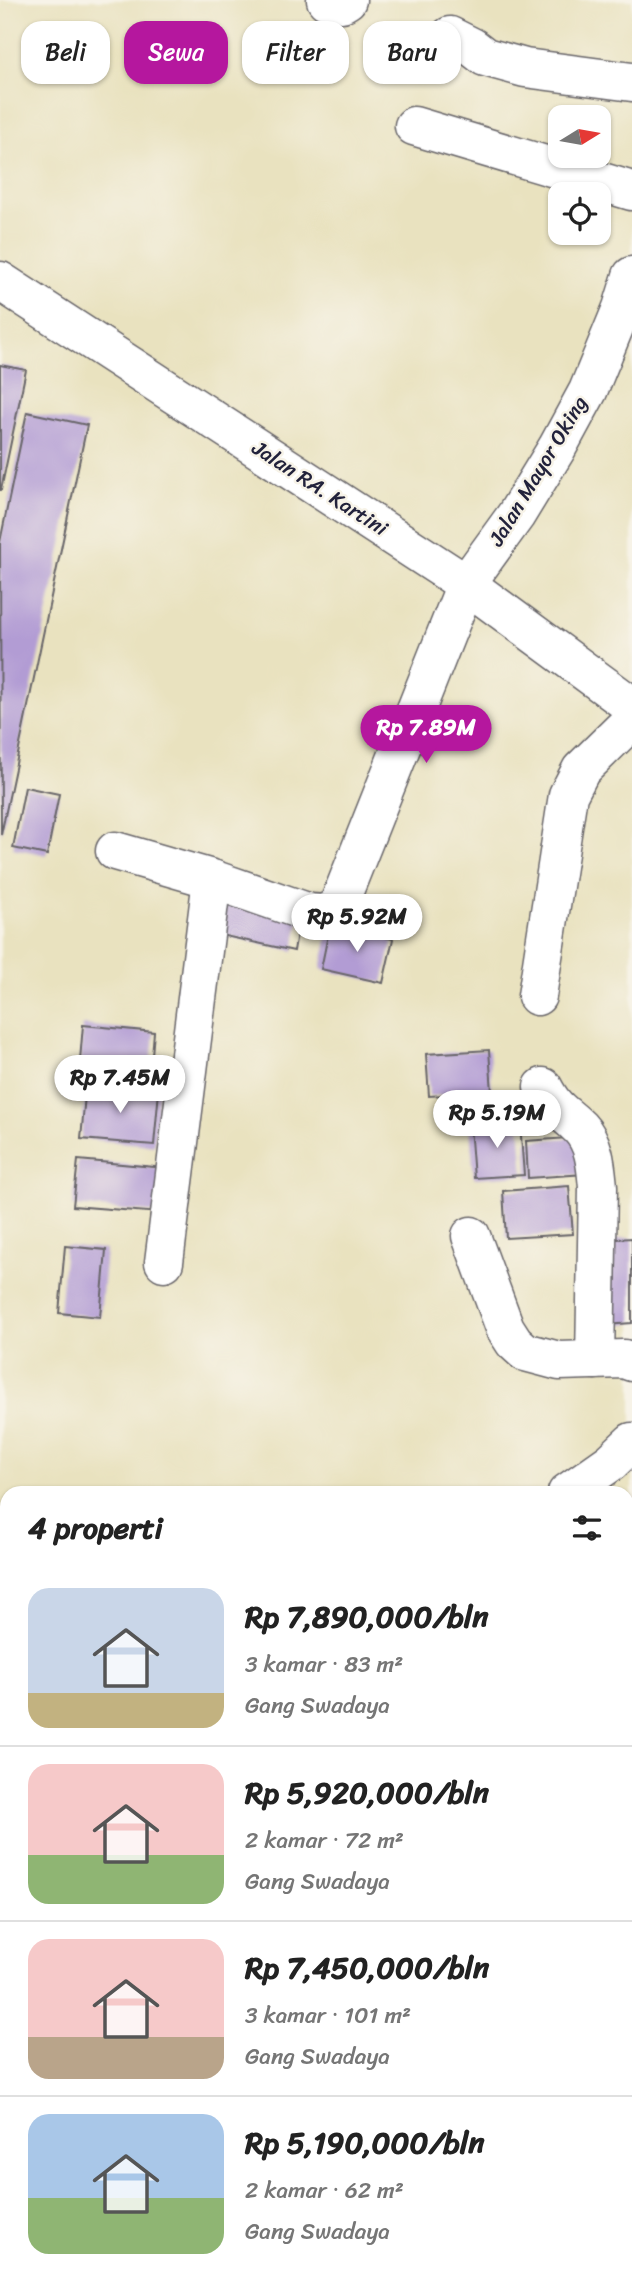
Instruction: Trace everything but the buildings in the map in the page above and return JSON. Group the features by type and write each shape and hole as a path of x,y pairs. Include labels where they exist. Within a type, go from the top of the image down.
{"street":[{"path":"326,0 342,3 347,0"},
{"path":"461,42 485,57 525,68 632,82"},
{"path":"414,126 632,191"},
{"name":"Jalan RA. Kartini","path":"0,281 466,583 632,706"},
{"name":"Jalan Mayor Oking","path":"212,879 310,913 325,914 341,901 466,583 516,515 558,448 629,300"},
{"path":"537,996 568,795 581,770 632,720"},
{"path":"115,851 212,879 163,1262"},
{"path":"471,1236 505,1328 525,1352 559,1361 614,1361 595,1159 582,1130 552,1105 542,1087"},
{"path":"581,1486 620,1466"}]}
